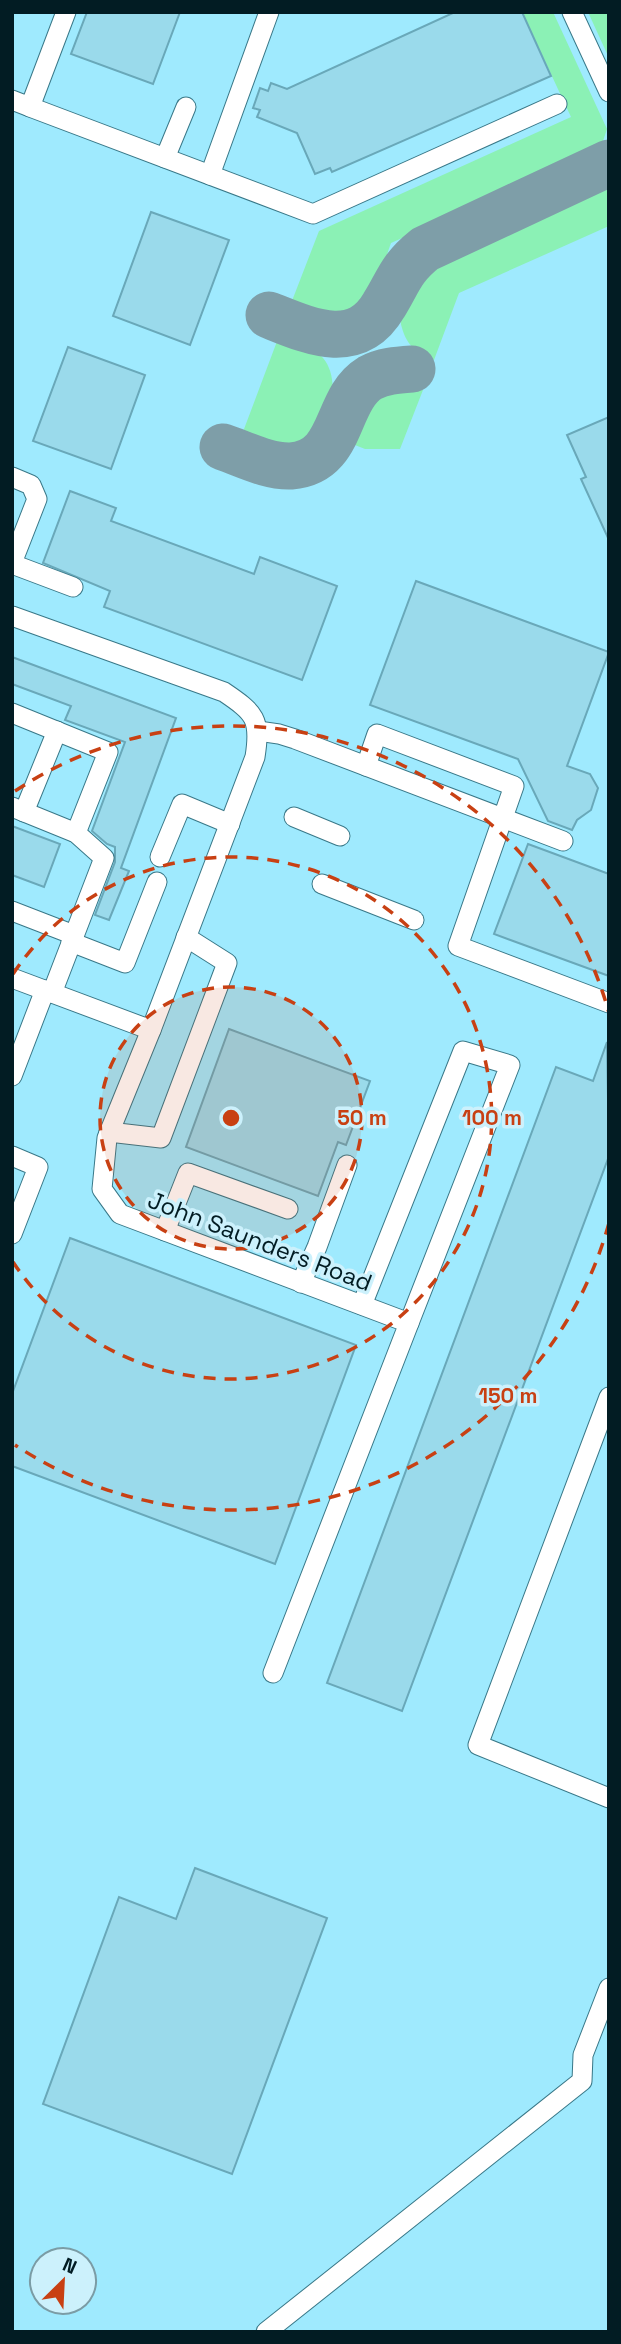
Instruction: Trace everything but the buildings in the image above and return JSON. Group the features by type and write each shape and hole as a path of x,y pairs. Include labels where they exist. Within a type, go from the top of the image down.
{"street":[{"path":"66,12 21,104 313,214 557,104"},
{"path":"210,175 269,12"},
{"path":"572,12 609,92"},
{"path":"165,158 186,107"},
{"path":"12,477 32,485 37,499 12,563 73,587"},
{"path":"12,616 224,692 248,708 257,725 563,841"},
{"path":"12,713 108,752 76,833"},
{"name":"John Saunders Road","path":"257,725 255,757 151,1030 109,1132 102,1189 120,1214 409,1323"},
{"path":"12,1076 18,1043 49,992 104,858 76,833 18,810 57,731"},
{"path":"366,766 377,734 514,786 458,946 609,1003"},
{"path":"160,857 182,804 230,824"},
{"path":"294,817 340,836"},
{"path":"12,911 125,963 157,882"},
{"path":"322,884 414,920"},
{"path":"109,1132 160,1138 227,963 186,937"},
{"path":"12,978 151,1030"},
{"path":"273,1673 510,1065 463,1051 362,1305"},
{"path":"12,1156 38,1167 12,1234"},
{"path":"301,1283 347,1165"},
{"path":"165,1231 188,1173 288,1209"},
{"path":"609,1397 478,1745 609,1798"},
{"path":"266,2332 582,2081 583,2054 609,1988"}],"shaded area":[{"path":"12,12 609,12 609,2332 12,2332"}],"green space":[{"path":"522,12 553,12 607,129 600,150 391,243 378,281 357,313 346,318 321,319 290,306 319,231 571,117"},
{"path":"588,12 609,12 609,58"},
{"path":"609,178 609,226 459,293 434,360 418,352 410,344 400,320 402,303 415,279 427,267 458,247"},
{"path":"279,336 303,344 319,354 330,370 332,383 332,398 322,427 313,439 302,447 289,451 270,449 241,437"},
{"path":"399,385 423,390 400,449 365,449 350,443 361,413 371,398 387,388"}],"taxiway":[{"path":"269,315 316,332 346,333 360,329 373,320 405,269 425,249 609,163"},
{"path":"223,447 256,460 282,466 308,462 321,454 330,442 358,388 380,374 412,369"}]}
